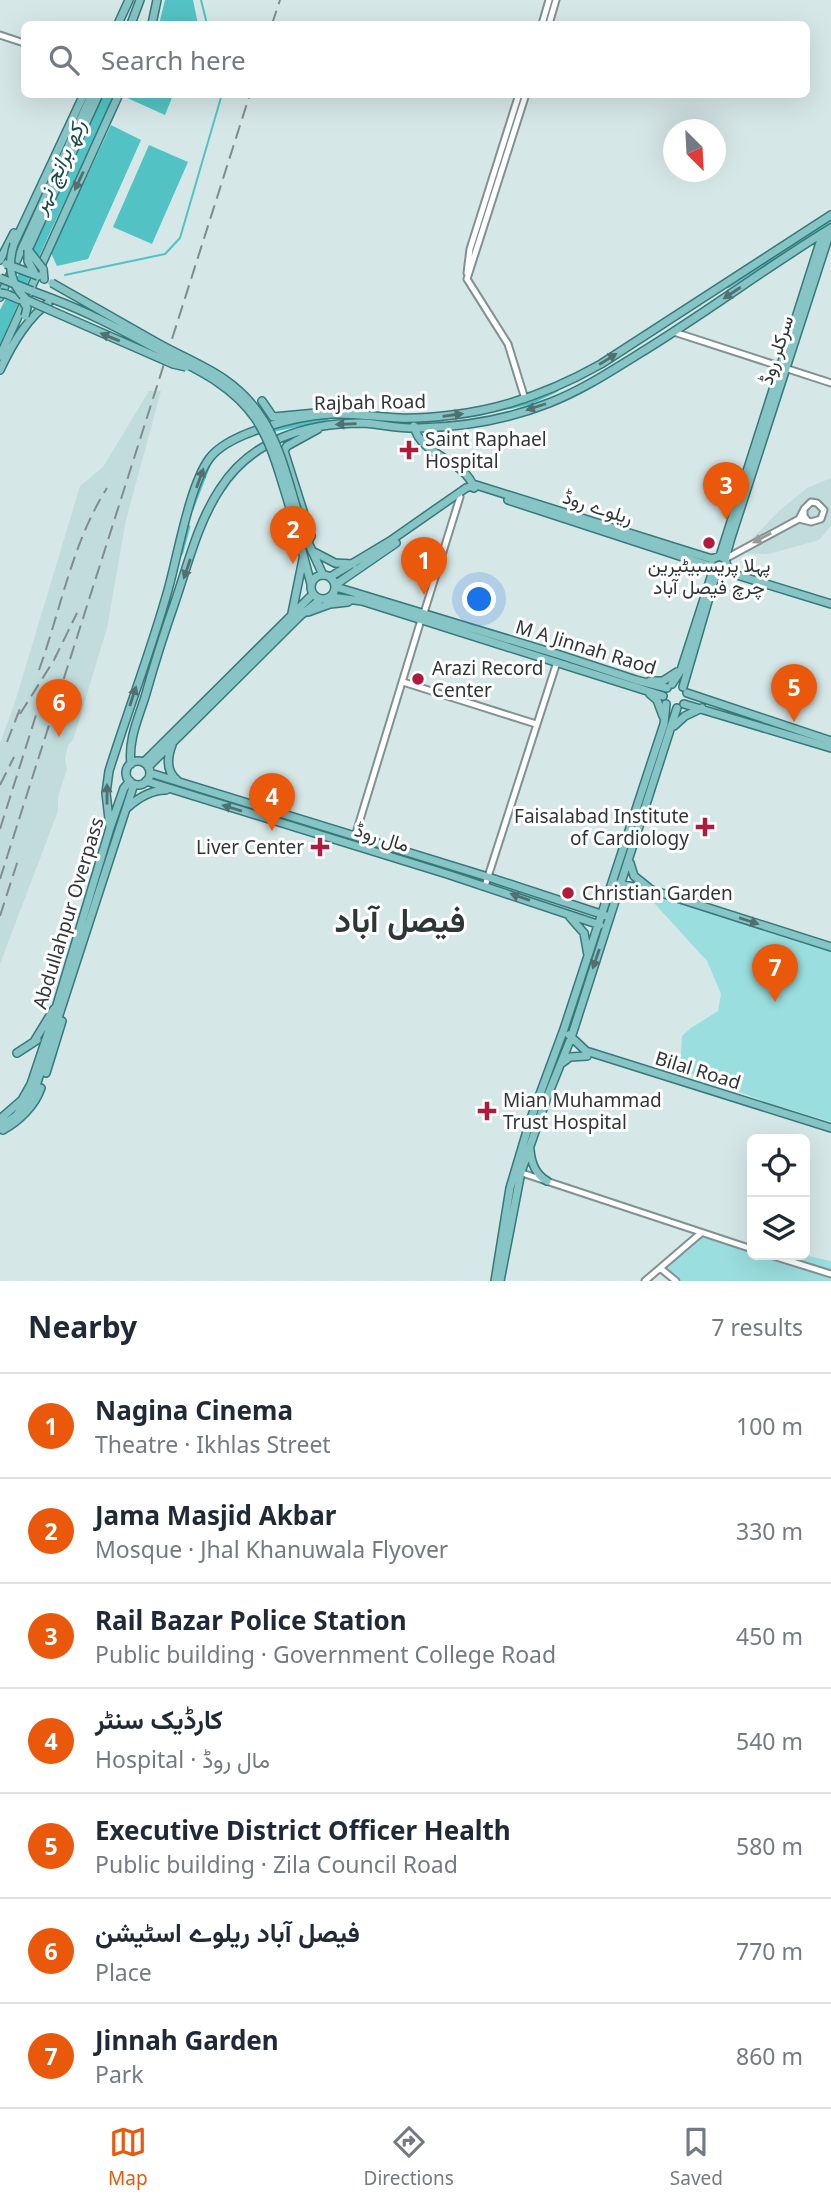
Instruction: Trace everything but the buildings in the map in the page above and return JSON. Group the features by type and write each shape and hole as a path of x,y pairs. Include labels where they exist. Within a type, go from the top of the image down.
{"main road":[{"path":"122,21 129,0"},
{"path":"132,21 140,0"},
{"path":"153,21 157,0"},
{"path":"82,98 2,263 41,275 156,343 208,367 234,386 259,413 271,435 296,517 313,594 321,599"},
{"path":"20,333 27,308 23,301 10,295 0,295 90,98"},
{"path":"26,251 97,98"},
{"path":"0,356 117,98"},
{"name":"Rajbah Road","path":"492,413 547,404 577,391 674,332 831,215"},
{"path":"652,890 634,876 629,867 665,737 665,700 669,686 681,670 749,479 818,249 828,230"},
{"name":"Rajbah Road","path":"132,782 127,773 131,764 131,738 205,515 221,486 253,452 283,436 321,426 364,423 457,425 492,413 567,382 601,364 764,265 828,230"},
{"name":"سرکلر روڈ","path":"783,368 828,230"},
{"path":"810,242 818,249"},
{"path":"12,244 26,251 41,275"},
{"path":"12,244 9,260 11,275 16,288 30,302 173,364 197,369"},
{"path":"0,278 92,313 197,369 231,391 254,416 310,547 336,586"},
{"path":"0,370 20,333 37,311 53,299"},
{"path":"262,401 273,417 313,412 326,415"},
{"name":"Rajbah Road","path":"110,828 106,787 192,502 208,460 221,447 246,433 326,415 357,414 414,423"},
{"name":"ریلوے روڈ","path":"414,423 420,441 465,474 474,487 718,565"},
{"path":"310,547 311,536 284,451 287,446 321,426"},
{"path":"311,585 315,578 357,566 474,487"},
{"path":"331,597 336,586 357,566 458,493 474,487"},
{"path":"310,547 335,563 357,566"},
{"path":"292,613 303,558"},
{"path":"718,565 734,575"},
{"path":"518,1171 530,1121 598,925 606,916 665,737 681,706 686,677 718,565"},
{"path":"718,565 831,602"},
{"path":"356,592 353,580 357,566"},
{"path":"713,583 725,575 734,575 831,602"},
{"name":"M A Jinnah Raod","path":"336,586 557,662 641,685 669,686 685,690 698,698 831,741"},
{"path":"132,782 147,771 292,613 313,594"},
{"path":"147,771 173,741 301,615 321,599 331,597 362,601 423,616"},
{"path":"301,615 330,604 362,601"},
{"name":"M A Jinnah Raod","path":"423,616 641,685 665,700 681,706 703,708 831,748"},
{"path":"144,663 154,666"},
{"path":"641,685 663,681 681,670"},
{"path":"686,677 698,698"},
{"path":"641,685 657,700 664,724"},
{"path":"665,737 678,721 703,708"},
{"path":"125,809 139,797 157,790 179,787 169,768 168,756 173,741"},
{"path":"118,743 131,747"},
{"path":"131,764 137,761 147,771"},
{"name":"مال روڈ","path":"147,771 179,787 485,886 607,929"},
{"name":"Abdullahpur Overpass","path":"45,1057 45,1041 110,828 124,788 132,782"},
{"name":"Abdullahpur Overpass","path":"45,1057 132,782"},
{"name":"مال روڈ","path":"179,787 355,836 606,916"},
{"path":"500,1281 510,1188 568,1048 607,929 606,902 630,859"},
{"path":"617,884 652,890 831,947"},
{"path":"587,909 606,902"},
{"path":"566,913 584,933 588,956"},
{"path":"17,1053 35,1040 57,1006"},
{"name":"Bilal Road","path":"564,1029 586,1051 831,1130"},
{"path":"35,1040 45,1041"},
{"name":"Bilal Road","path":"558,1044 587,1056 831,1130"},
{"path":"558,1068 565,1059 587,1056"},
{"path":"0,1119 22,1100 45,1057"},
{"path":"0,1129 16,1116 34,1092 45,1057"},
{"path":"530,1145 530,1157 535,1168 540,1177 547,1181"}],"street":[{"path":"543,21 549,0"},
{"path":"550,21 556,0"},
{"path":"0,35 21,42"},
{"path":"518,98 470,249 467,279 508,344 525,399"},
{"path":"467,279 525,98"},
{"path":"674,332 831,383"},
{"path":"355,836 460,497"},
{"path":"718,565 799,519 811,502 822,507 824,513 818,521 799,519"},
{"path":"804,509 804,516 808,521"},
{"path":"485,886 557,662"},
{"path":"403,682 536,724"},
{"path":"518,1171 747,1247"},
{"path":"645,1281 702,1233"},
{"path":"786,1260 831,1274"},
{"path":"660,1268 676,1281"}],"shaded area":[{"path":"165,0 193,0 197,21 160,21"},
{"path":"102,98 115,98 0,344 0,310"},
{"path":"127,98 172,98 165,115"},
{"path":"111,125 141,140 88,259 57,266 51,253"},
{"path":"149,145 188,162 152,244 113,227"},
{"path":"149,391 161,391 126,520 107,628 73,740 68,745 65,759 67,769 58,797 58,811 0,964 0,743 15,702 80,486 103,467"},
{"path":"831,478 831,526 819,540 769,554 738,553 780,510 807,488"},
{"path":"645,893 831,950 831,1122 769,1103 680,1070 682,1036 718,1011 721,994 707,961"},
{"path":"702,1233 747,1243 747,1260 810,1260 810,1256 831,1261 831,1281 675,1281 660,1268"}],"waterway":[{"path":"201,0 206,21"},
{"path":"65,275 165,254 180,238 221,98"},
{"path":"728,286 831,221"},
{"path":"509,407 531,402 556,390"},
{"path":"267,431 327,418"},
{"path":"395,421 442,420"},
{"path":"191,510 208,466"},
{"path":"181,553 188,527"}],"railway":[{"path":"273,21 280,0"},
{"path":"0,879 249,98"},
{"path":"39,670 76,554 107,488"},
{"path":"20,714 54,660 77,613"},
{"path":"0,829 42,696 49,684"},
{"path":"7,742 21,706"},
{"path":"0,785 14,757"},
{"path":"0,916 18,860"}],"place":[{"name":"Saint Raphael Hospital","path":"409,450"},
{"name":"Rail Bazar Police Station","path":"726,520"},
{"name":"پہلا پریسبیٹیرین چرچ فیصل آباد","path":"709,543"},
{"name":"Jama Masjid Akbar","path":"293,564"},
{"name":"Nagina Cinema","path":"424,595"},
{"name":"Arazi Record Center","path":"418,679"},
{"name":"Executive District Officer Health","path":"794,722"},
{"name":"فیصل آباد ریلوے اسٹیشن","path":"59,737"},
{"name":"Faisalabad Institute of Cardiology","path":"705,827"},
{"name":"کارڈیک سنٹر","path":"272,831"},
{"name":"Liver Center","path":"320,847"},
{"name":"Christian Garden","path":"568,893"},
{"name":"Jinnah Garden","path":"775,1002"},
{"name":"Mian Muhammad Trust Hospital","path":"487,1111"}],"district":[{"name":"فیصل آباد","path":"400,919"}],"water label":[{"name":"رکھ برانچ نہر","path":"58,166"}]}
